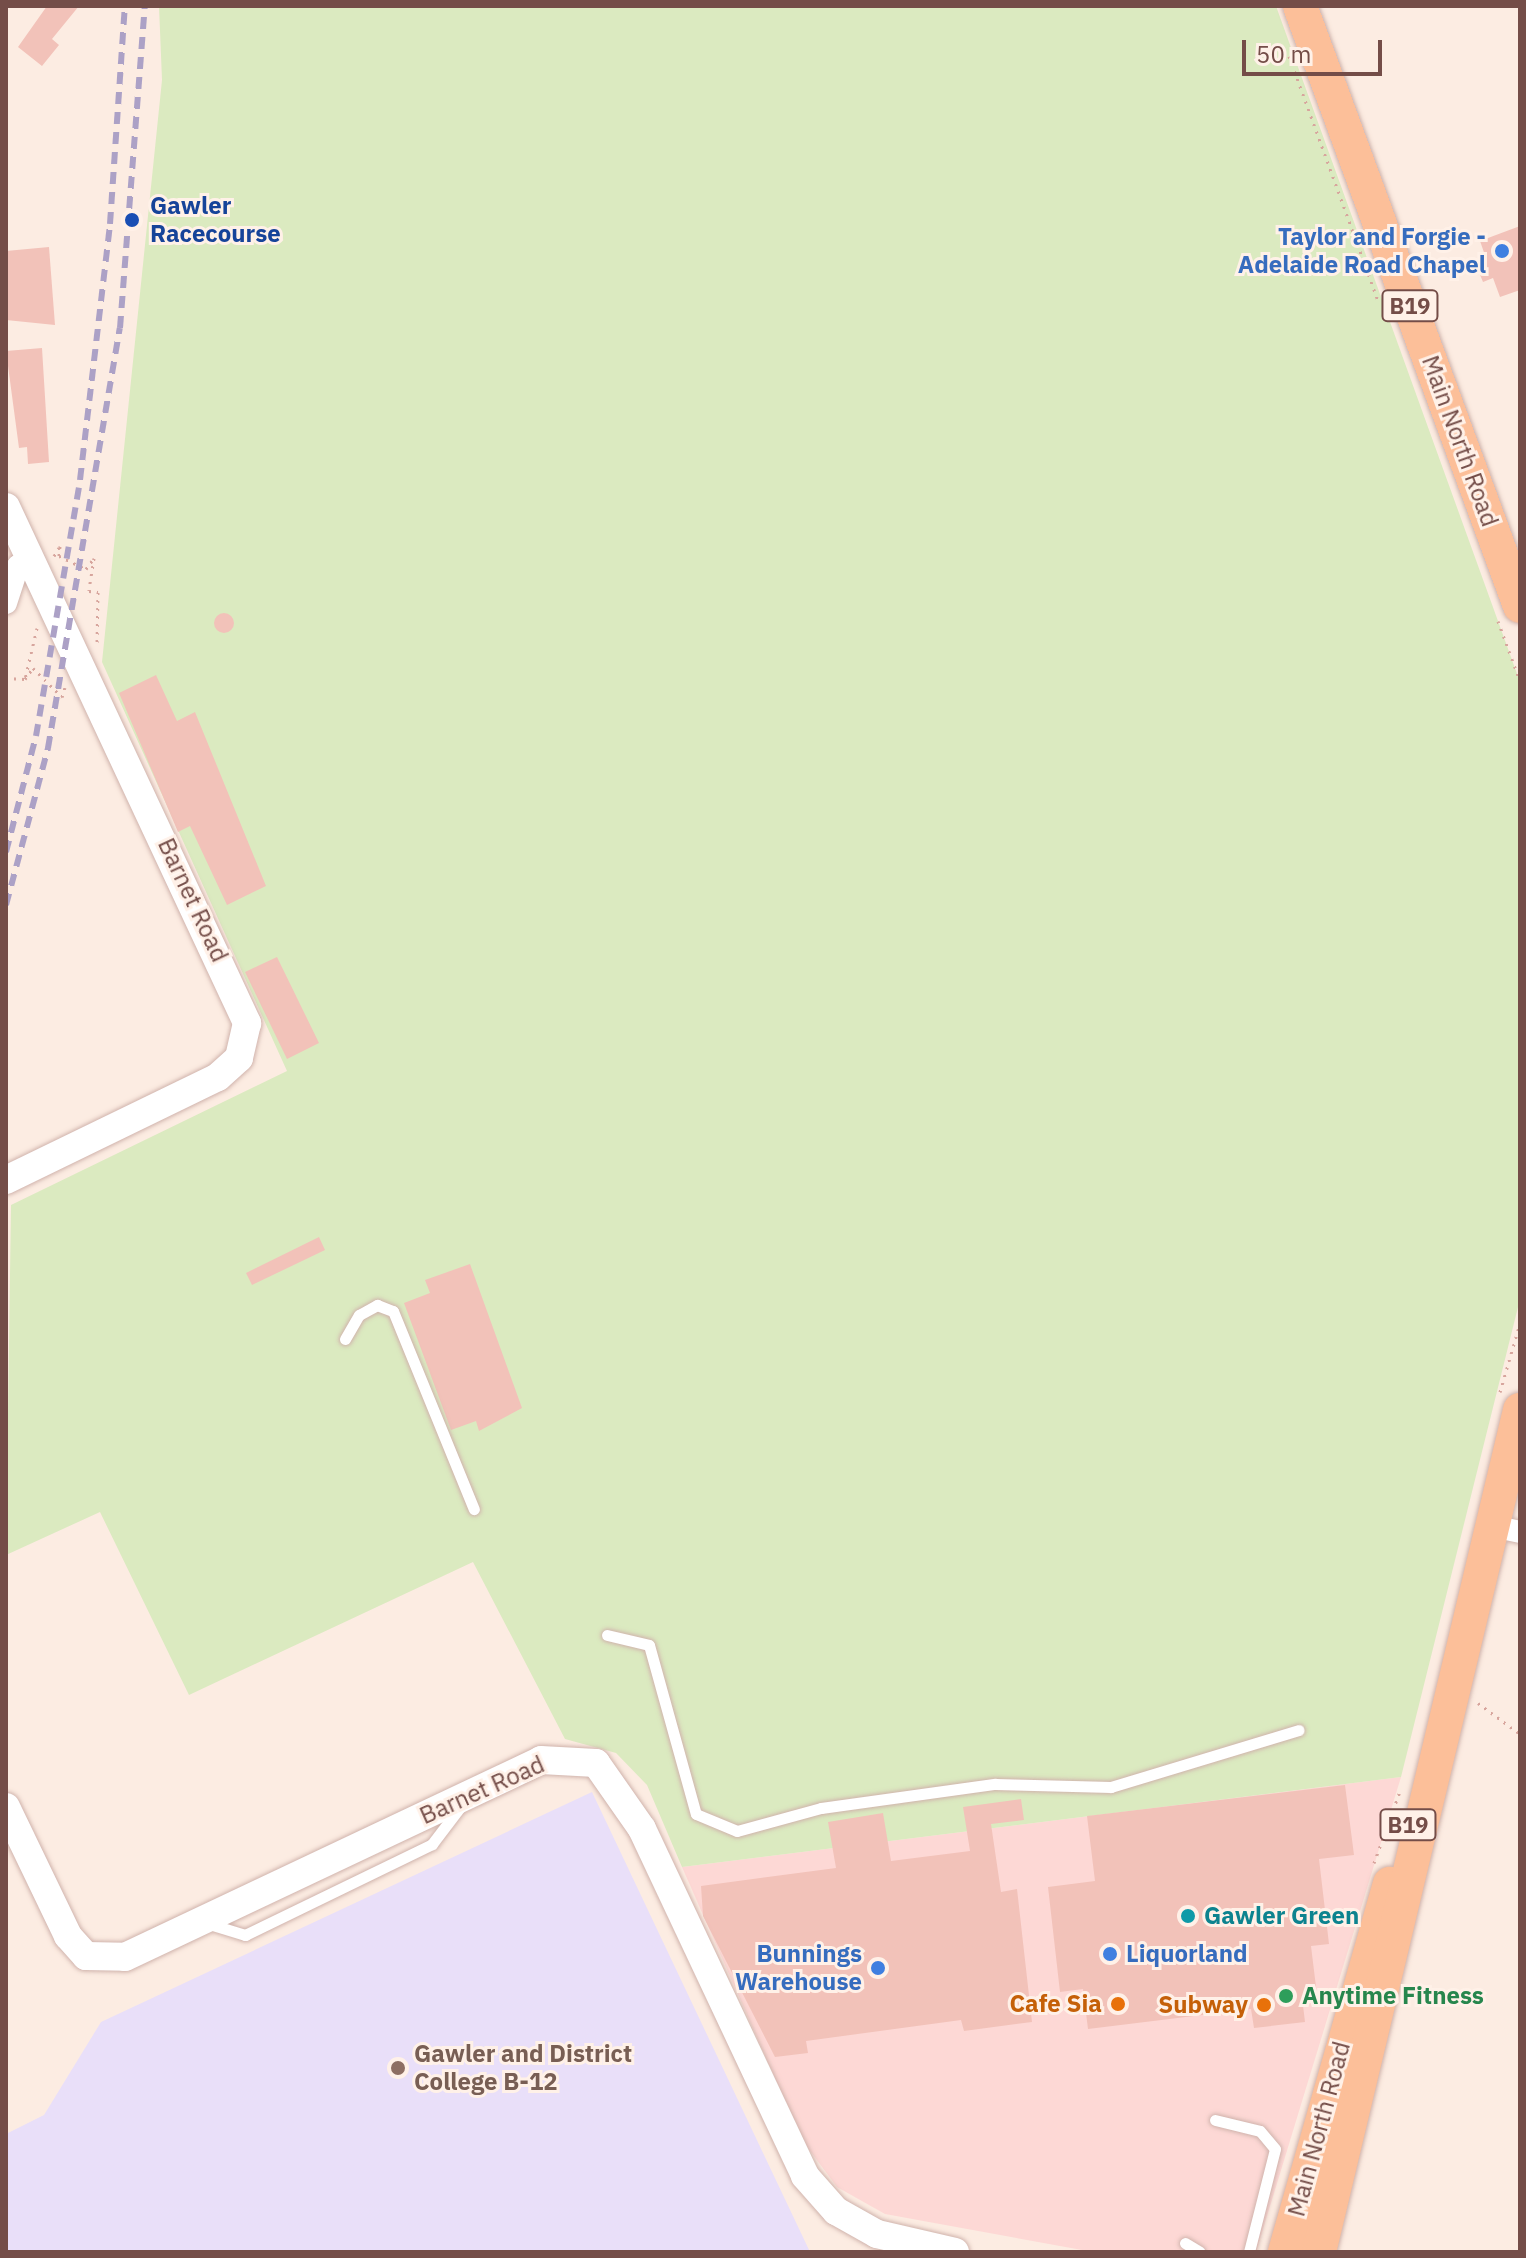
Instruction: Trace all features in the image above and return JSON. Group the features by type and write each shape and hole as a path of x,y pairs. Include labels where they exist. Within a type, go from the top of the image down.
{"main road":[{"name":"Main North Road","path":"1300,6 1520,604"},
{"name":"Main North Road","path":"1285,2252 1465,1638 1506,1529 1509,1405"},
{"name":"Main North Road","path":"1319,2252 1465,1638"}],"street":[{"name":"Barnet Road","path":"6,507 241,999 246,1032 239,1058 218,1077 6,1180"},
{"path":"6,603 26,550"},
{"name":"Barnet Road","path":"6,1807 68,1936 86,1956 125,1957 541,1760 581,1758 611,1775 805,2176 836,2211 875,2243 955,2252"}],"lane":[{"path":"345,1339 359,1315 377,1305 393,1311 474,1509"},
{"path":"607,1635 649,1645 696,1814 737,1831 821,1808 995,1784 1111,1787 1299,1730"},
{"path":"1215,2120 1260,2131 1275,2149 1249,2252"},
{"path":"1185,2243 1200,2252"}],"path":[{"path":"6,678 25,679 37,670 37,679 62,697 73,648 100,646 98,592 89,591 94,558 86,569 59,556 60,546 48,555 43,530 26,550"},
{"path":"25,679 33,614"},
{"path":"1509,1405 1520,1323"},
{"path":"1475,1701 1520,1734"},
{"path":"1371,1869 1403,1785"}],"shaded area":[{"path":"1401,1777 1256,2252 1093,2252 885,2214 837,2187 802,2140 682,1867"},
{"name":"Gawler and District College B-12","path":"592,1792 810,2252 6,2252 6,2134 44,2115 101,2022"}],"green space":[{"path":"159,6 1276,6 1520,682 1520,1299 1401,1777 682,1867 647,1785 616,1753 565,1739 473,1562 189,1695 100,1512 6,1555 11,1205 287,1071 102,662 162,80"}],"building":[{"path":"47,6 79,6 52,39 59,45 42,66 18,47"},
{"name":"Taylor and Forgie - Adelaide Road Chapel","path":"1520,226 1520,290 1500,297 1493,278 1483,282 1476,265 1487,261 1480,241"},
{"path":"49,247 55,325 6,320 6,251"},
{"path":"42,348 49,462 28,464 27,447 19,448 6,351"},
{"path":"220,613 228,613 234,623 228,633 220,633 214,627 214,619"},
{"path":"156,675 177,721 195,712 266,886 227,905 190,826 178,832 119,693"},
{"path":"277,957 319,1043 287,1059 245,972"},
{"path":"319,1237 325,1250 252,1285 246,1273"},
{"path":"470,1264 522,1408 479,1431 476,1421 451,1430 404,1303 430,1293 425,1280"},
{"name":"Gawler Green","path":"1345,1785 1354,1855 1319,1859 1329,1944 1311,1946 1317,1995 1302,1997 1305,2022 1254,2028 1251,2009 1088,2029 1083,1989 1060,1992 1048,1887 1095,1881 1087,1816"},
{"name":"Bunnings Warehouse","path":"1021,1799 1024,1820 991,1824 1001,1892 1017,1889 1032,2022 964,2031 961,2020 806,2041 808,2053 775,2057 703,1916 701,1886 836,1868 828,1822 883,1813 891,1861 970,1851 963,1807"}],"railway":[{"path":"6,852 36,736 80,480 110,224 125,6"},
{"path":"6,905 48,748 120,328 145,6"}],"place":[{"name":"Gawler Racecourse","path":"132,220"},
{"name":"Taylor and Forgie - Adelaide Road Chapel","path":"1502,251"},
{"name":"Gawler Green","path":"1188,1916"},
{"name":"Liquorland","path":"1110,1954"},
{"name":"Bunnings Warehouse","path":"878,1968"},
{"name":"Anytime Fitness","path":"1286,1996"},
{"name":"Cafe Sia","path":"1118,2004"},
{"name":"Subway","path":"1264,2005"},
{"name":"Gawler and District College B-12","path":"398,2068"}]}
